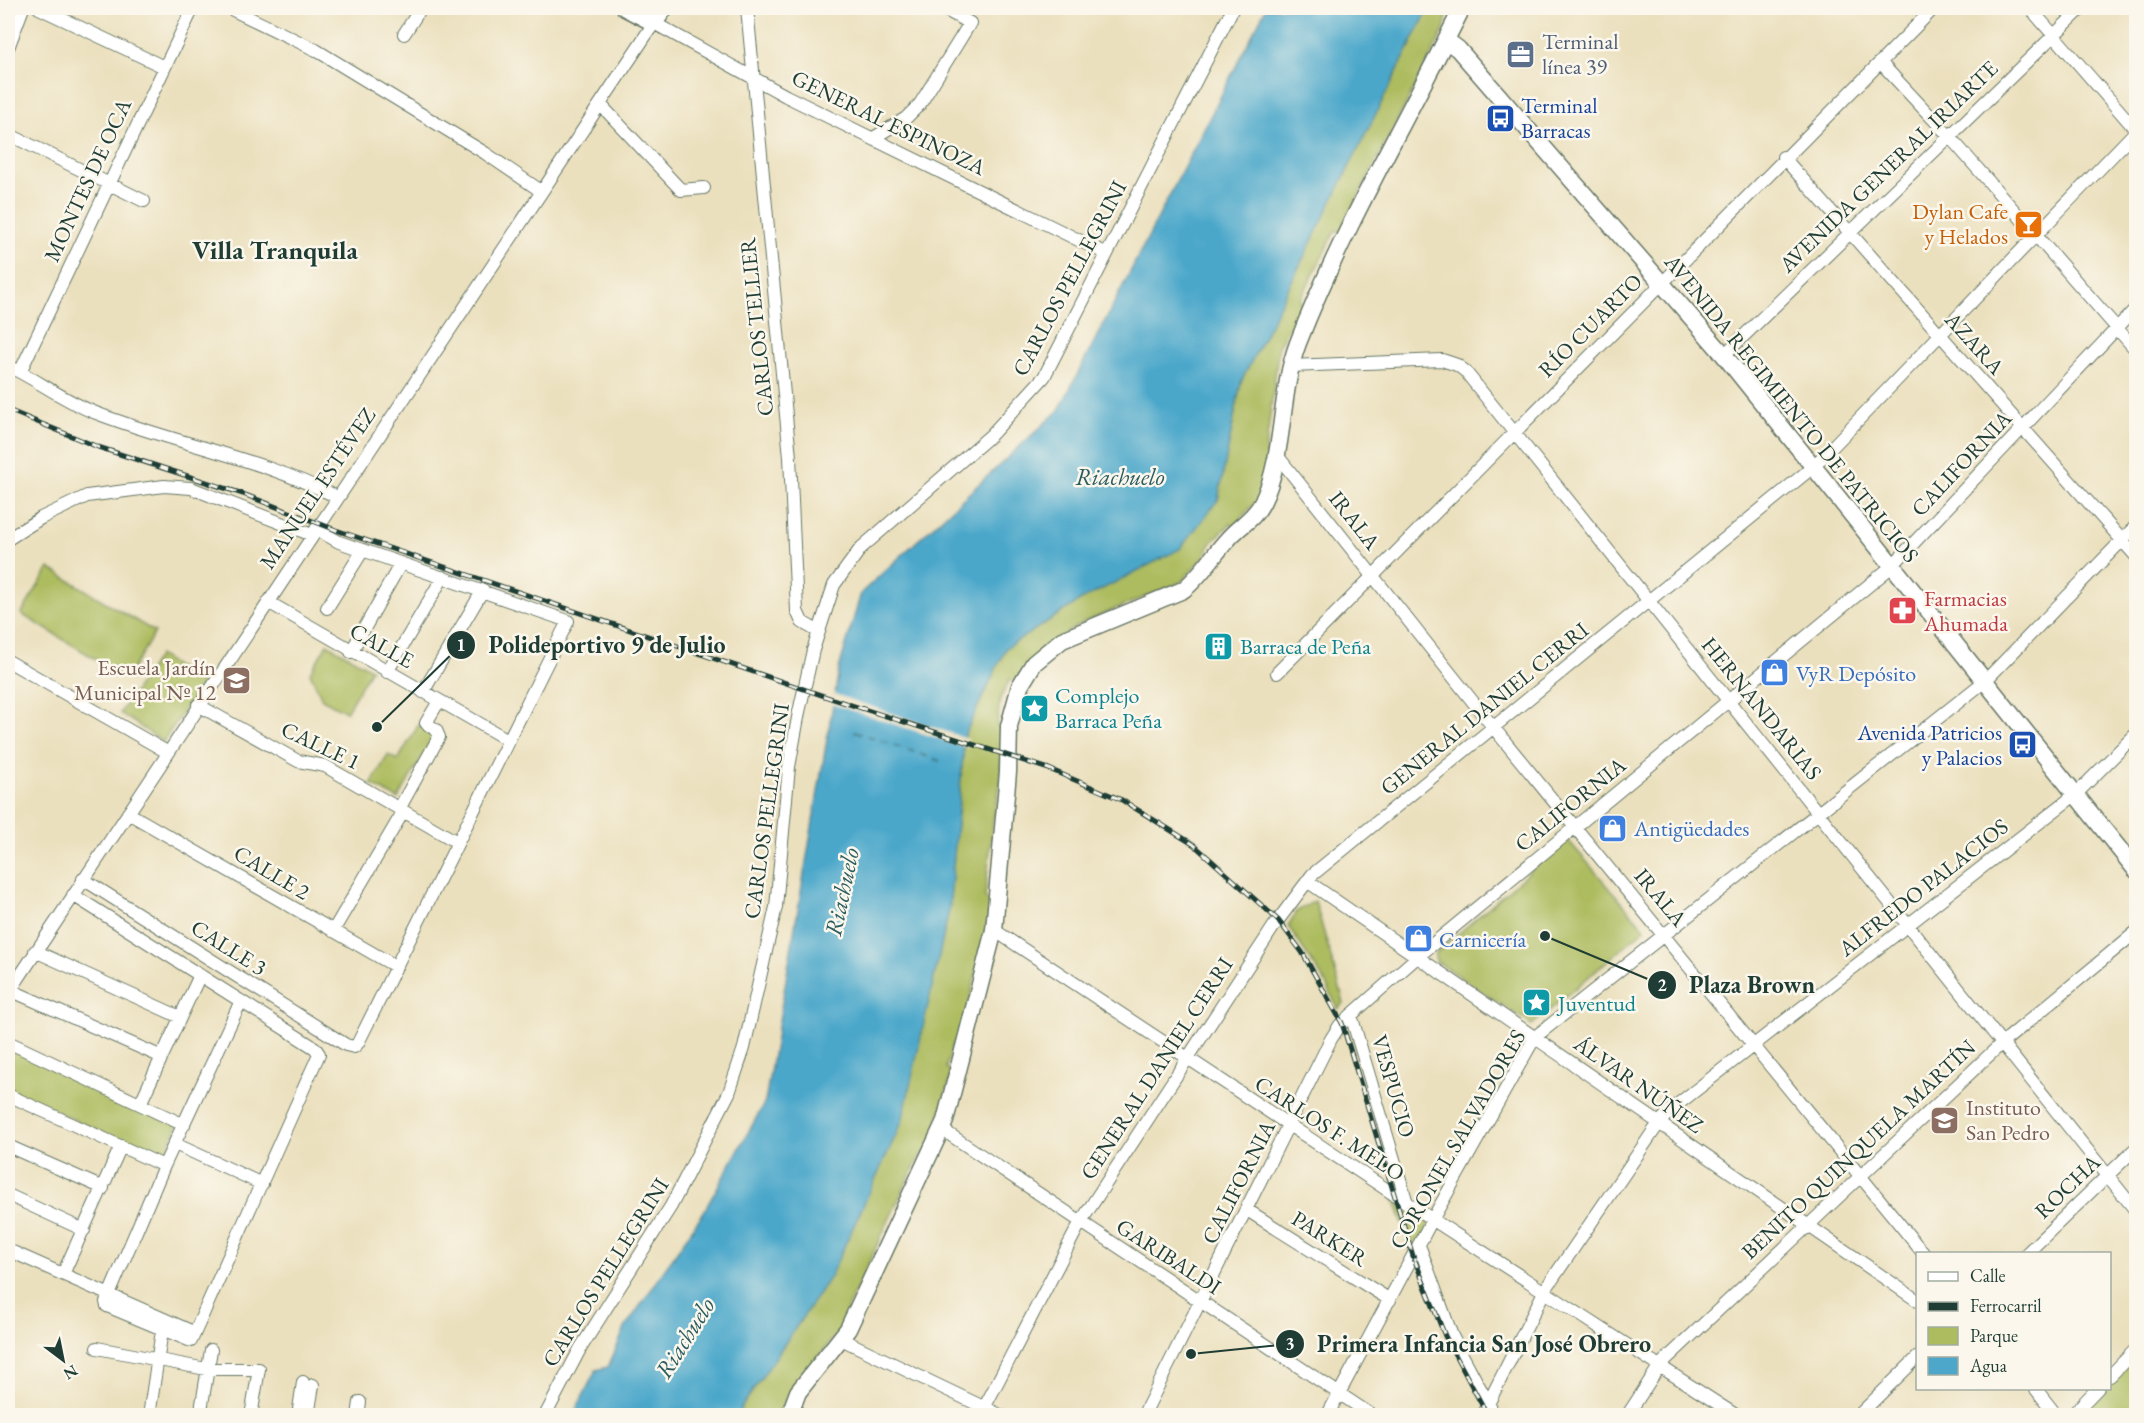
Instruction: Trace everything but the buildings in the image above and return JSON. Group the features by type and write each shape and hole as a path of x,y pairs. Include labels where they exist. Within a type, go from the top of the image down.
{"main road":[{"path":"625,8 654,23"},
{"name":"MANUEL ESTÉVEZ","path":"654,23 665,8"},
{"path":"789,1416 798,1392 842,1339 943,1130 994,930 1008,772 1009,726 1014,701 1025,676 1040,657 1062,640 1178,592 1193,581 1229,538 1259,509 1265,496 1276,454 1290,366 1340,246 1462,8"},
{"name":"AVENIDA REGIMIENTO DE PATRICIOS","path":"1446,40 1458,49 1663,282 1724,355 2136,870"}],"street":[{"path":"8,48 23,8"},
{"path":"39,8 164,67"},
{"name":"MONTES DE OCA","path":"20,372 193,8"},
{"path":"229,8 315,50 485,153 541,191"},
{"path":"404,34 422,8"},
{"name":"CARLOS TELLIER","path":"747,8 790,457 797,611 802,622 819,632"},
{"path":"875,137 906,118 920,104 970,23 942,8"},
{"name":"CARLOS PELLEGRINI","path":"545,1416 580,1349 671,1206 729,1093 744,1048 776,908 789,767 799,712 819,632 834,585 847,564 880,530 991,435 1037,387 1233,8"},
{"name":"RÍO CUARTO","path":"1277,673 1374,578 1783,157 1934,8"},
{"path":"2030,8 2136,130"},
{"name":"AVENIDA GENERAL IRIARTE","path":"1724,355 2082,8"},
{"name":"MANUEL ESTÉVEZ","path":"9,992 654,23"},
{"name":"GENERAL ESPINOZA","path":"654,23 753,79 875,137 1107,254"},
{"path":"1880,62 1949,136 2136,350"},
{"path":"600,104 681,190 704,188"},
{"name":"GENERAL DANIEL CERRI","path":"982,1411 1080,1223 1276,922 1307,881 1326,863 1813,467 2136,130"},
{"path":"8,134 144,201"},
{"name":"AZARA","path":"1783,157 2136,556"},
{"name":"CALIFORNIA","path":"1143,1416 1331,1039 1351,1015 1416,958 1892,567 2136,308"},
{"name":"HERNANDARIAS","path":"1290,366 1431,360 1452,363 1470,376 2136,1211"},
{"path":"8,366 45,389 93,412 290,475 337,497"},
{"name":"IRALA","path":"1276,454 1493,727 1755,1044 1922,1252"},
{"path":"10,534 87,496 164,486 191,488 568,621 395,966"},
{"name":"CORONEL SALVADORES","path":"1327,1416 1432,1220 1536,1037 1985,681 2136,526"},
{"path":"327,608 363,550"},
{"path":"351,652 401,563"},
{"path":"387,672 443,577"},
{"path":"423,692 483,590"},
{"name":"CALLE","path":"268,602 351,652 508,740"},
{"path":"8,661 167,752"},
{"path":"333,932 439,737 436,730 426,723 439,702"},
{"name":"CALLE 1","path":"198,705 298,761 325,766 457,842"},
{"name":"ALFREDO PALACIOS","path":"1485,1410 1545,1290 1659,1123 1755,1044 2076,794 2136,734"},
{"name":"CALLE 2","path":"128,813 395,966"},
{"name":"CALLE 3","path":"83,879 346,1045 354,1047 395,966"},
{"name":"ÁLVAR NÚÑEZ","path":"1307,881 1916,1300"},
{"path":"73,895 241,1001 319,1054 193,1332 108,1306 109,1294 164,1166 241,1001"},
{"name":"CARLOS F. MELO","path":"994,930 1432,1220 1545,1290 1737,1416"},
{"name":"BENITO QUINQUELA MARTÍN","path":"1627,1416 1660,1365 2001,1044 2136,932"},
{"path":"35,951 180,1017"},
{"path":"140,1104 200,975"},
{"path":"9,992 162,1057"},
{"name":"VESPUCIO","path":"1351,1015 1407,1203"},
{"path":"8,1042 184,1125"},
{"path":"8,1095 164,1166"},
{"name":"GARIBALDI","path":"943,1130 1373,1416"},
{"path":"175,1144 262,1184"},
{"path":"8,1146 103,1188"},
{"path":"63,1274 121,1146"},
{"name":"ROCHA","path":"2028,1252 2136,1148"},
{"path":"8,1195 84,1230"},
{"name":"PARKER","path":"1247,1210 1389,1300"},
{"path":"1419,1245 1452,1336 1485,1410 1495,1416"},
{"path":"8,1250 109,1294"},
{"path":"149,1416 165,1325"},
{"path":"842,1339 982,1411 1002,1416"},
{"path":"97,1348 159,1358 206,1369 259,1369 251,1416"},
{"path":"2111,1374 2136,1349"},
{"path":"200,1416 206,1369 211,1350"},
{"path":"1858,1416 1916,1358"},
{"path":"298,1416 308,1384 308,1416"},
{"path":"2036,1390 2057,1416"},
{"path":"2071,1416 2097,1390"},
{"path":"358,1416 360,1402"}],"green space":[{"path":"1429,8 1442,8 1448,11 1444,30 1340,232 1336,230 1300,300 1304,309 1300,323 1288,328 1279,345 1266,447 1268,472 1262,495 1234,526 1231,524 1216,538 1209,546 1206,555 1181,582 1084,622 1059,637 1015,682 1010,679 1000,700 997,725 1001,727 1001,780 993,821 985,897 991,904 991,909 962,1033 953,1044 946,1067 951,1074 930,1150 922,1154 911,1173 847,1309 850,1317 785,1399 781,1415 740,1415 739,1411 830,1277 949,911 965,734 1006,648 1081,600 1218,500 1241,382"},
{"path":"49,568 155,632 127,678 21,614"},
{"path":"327,644 371,669 346,712 322,699 310,673"},
{"path":"159,655 202,684 163,742 120,713"},
{"path":"419,724 435,734 398,799 371,784 388,755 398,760"},
{"path":"1567,839 1645,929 1532,1025 1436,961 1435,954"},
{"path":"1315,901 1344,1003 1338,1009 1324,980 1288,926 1297,911"},
{"path":"8,1047 178,1125 163,1160 8,1090"},
{"path":"1393,1194 1432,1220 1413,1256"},
{"path":"2136,1352 2136,1415 2074,1416 2100,1390 2111,1390 2111,1379"}],"water":[{"name":"Riachuelo","path":"1266,8 1429,8 1241,382 1218,500 1180,549 1081,600 1006,648 965,734 949,911 902,1122 830,1277 739,1411 740,1415 573,1416 596,1370 608,1367 625,1328 703,1213 765,1102 839,669 861,593 1059,410"}],"pier":[{"path":"834,694 968,739 968,748 832,704"}],"ferry route":[{"path":"854,731 940,761"}],"railway":[{"path":"8,410 98,447 243,494 336,530 833,699 1049,769 1122,800 1193,844 1278,920 1302,952 1342,1023 1413,1256 1445,1336 1488,1416"}],"place":[{"name":"Terminal línea 39","path":"1521,54"},
{"name":"Terminal Barracas","path":"1500,118"},
{"name":"Dylan Cafe y Helados","path":"2029,224"},
{"name":"Farmacias Ahumada","path":"1903,611"},
{"name":"Barraca de Peña","path":"1219,646"},
{"name":"VyR Depósito","path":"1775,673"},
{"name":"Escuela Jardín Municipal Nº 12","path":"237,680"},
{"name":"Complejo Barraca Peña","path":"1034,708"},
{"name":"Polideportivo 9 de Julio","path":"377,727"},
{"name":"Avenida Patricios y Palacios","path":"2023,745"},
{"name":"Antigüedades","path":"1613,828"},
{"name":"Plaza Brown","path":"1545,936"},
{"name":"Carnicería","path":"1418,939"},
{"name":"Juventud","path":"1537,1003"},
{"name":"Instituto San Pedro","path":"1945,1120"},
{"name":"Primera Infancia San José Obrero","path":"1191,1354"}],"district":[{"name":"Villa Tranquila","path":"275,250"}]}
